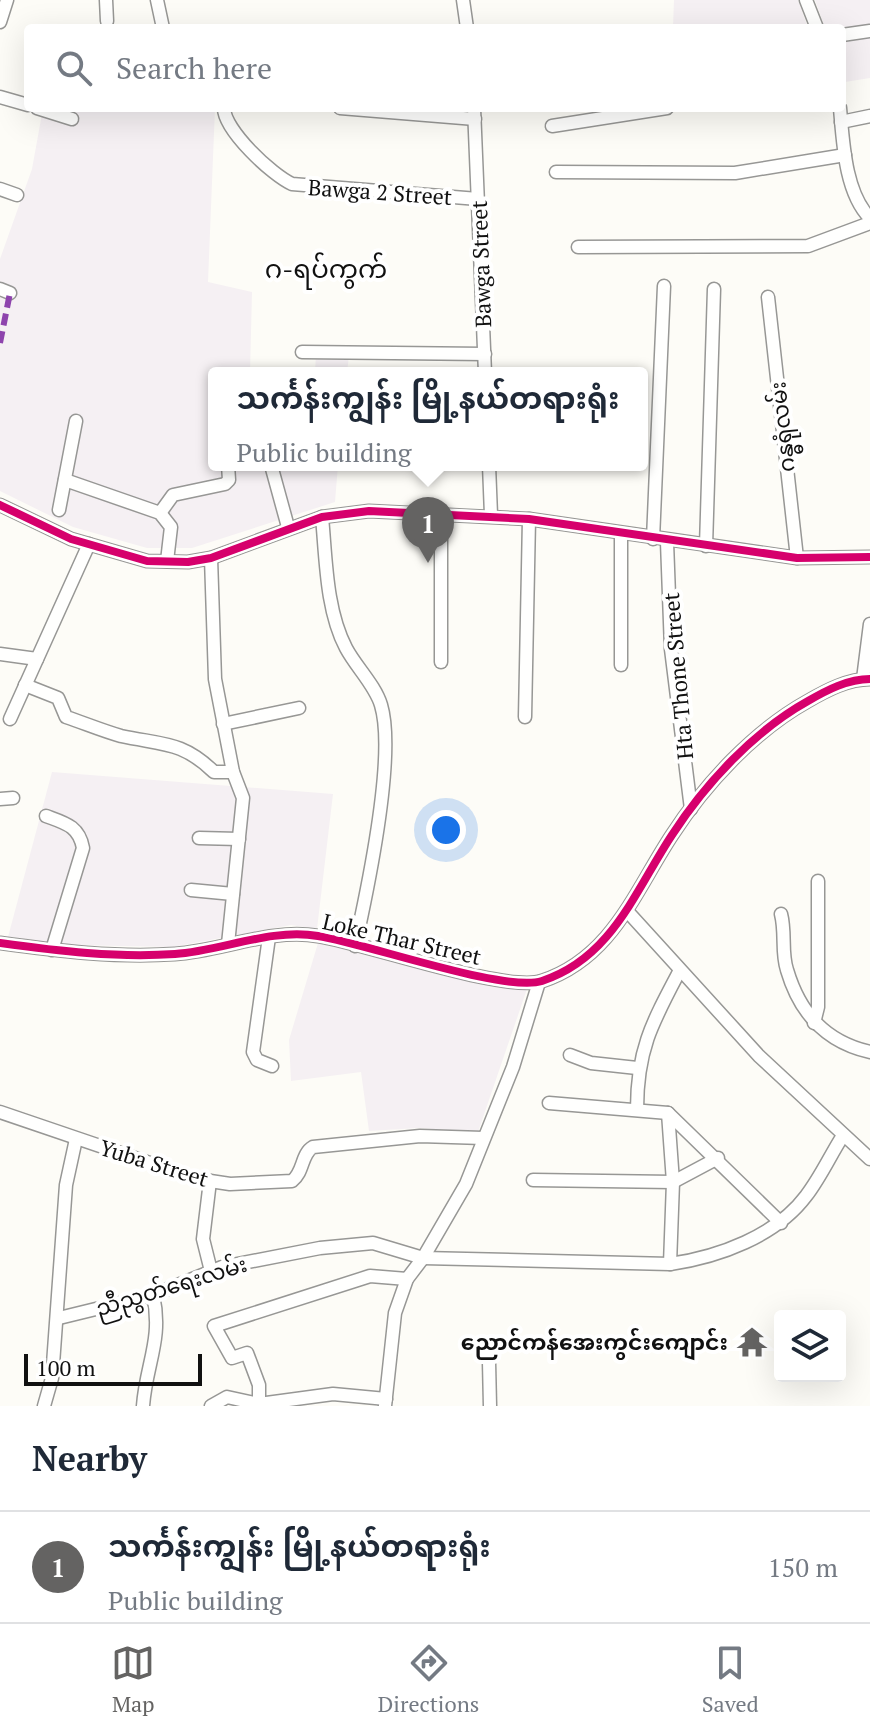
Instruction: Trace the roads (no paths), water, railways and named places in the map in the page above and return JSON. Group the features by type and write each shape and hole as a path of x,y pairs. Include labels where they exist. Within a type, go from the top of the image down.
{"street":[{"path":"0,22 7,0"},
{"path":"106,0 107,21"},
{"path":"157,0 162,24"},
{"path":"463,0 466,24"},
{"path":"806,0 815,24"},
{"path":"846,34 870,31"},
{"path":"0,97 24,104"},
{"path":"50,112 72,119"},
{"name":"Bawga 2 Street","path":"226,112 232,129 278,177 292,184 478,199"},
{"path":"430,112 475,114"},
{"path":"552,126 582,114 610,112"},
{"name":"Bawga Street","path":"475,114 485,367"},
{"path":"578,247 808,246 870,220 861,209 845,155 840,115 870,116"},
{"path":"556,172 735,173 845,155"},
{"path":"0,189 17,195"},
{"path":"653,539 664,286"},
{"path":"706,546 714,289"},
{"name":"ဂန္ဓရုံလမ်း","path":"768,297 797,558"},
{"path":"302,352 485,354"},
{"path":"59,510 76,421"},
{"path":"160,513 173,495 225,484 229,480 228,471"},
{"path":"273,471 288,527"},
{"path":"489,471 491,515"},
{"path":"65,480 160,513 171,527 167,561"},
{"path":"0,505 89,544 147,561 211,558 288,527 322,517 369,511 529,519 667,542 797,558 870,557"},
{"path":"441,513 441,662"},
{"path":"322,517 334,617 345,647 381,704 383,723 385,758 355,946"},
{"path":"525,717 529,519"},
{"path":"621,534 621,665"},
{"name":"Hta Thone Street","path":"667,542 671,649 691,809"},
{"path":"10,719 89,544"},
{"path":"211,558 215,679 233,772 243,798 228,944"},
{"path":"211,1406 227,1397 259,1404 333,1394 385,1402 395,1313 407,1279 423,1258 466,1184 513,1067 539,982 573,966 608,936 628,912 671,835 691,809 715,779 784,714 832,687 866,679 870,624"},
{"path":"0,654 37,659"},
{"path":"25,685 58,698 66,717 120,735 176,745 194,752 214,772 233,772"},
{"path":"223,724 299,708"},
{"path":"46,816 71,825 81,835 83,848 52,950"},
{"path":"199,838 239,839"},
{"path":"814,1023 818,1007 818,881"},
{"path":"191,890 233,894"},
{"path":"628,912 679,972 842,1137 870,1159"},
{"path":"781,914 786,933 787,970 814,1023 830,1039 870,1052"},
{"name":"Loke Thar Street","path":"2,943 52,950 175,954 269,937 316,935 493,978 539,982"},
{"path":"269,937 253,1052 257,1060 272,1066"},
{"path":"0,957 2,943"},
{"path":"637,1109 637,1068 651,1024 679,972"},
{"path":"570,1055 591,1063 637,1068"},
{"path":"549,1103 668,1113 718,1158 781,1223"},
{"name":"Yuba Street","path":"0,1112 210,1181 230,1184 292,1181 300,1176 307,1151 313,1147 420,1136 483,1138"},
{"path":"668,1113 673,1182 670,1264"},
{"name":"ညီညွတ်ရေးလမ်း","path":"59,1318 153,1295 211,1271 320,1248 373,1243 423,1258 670,1264 693,1261 737,1246 781,1223 807,1196 842,1137"},
{"path":"44,1406 52,1378 59,1318 66,1185 76,1139"},
{"path":"533,1180 673,1182 718,1158"},
{"path":"210,1181 203,1239 211,1271"},
{"path":"259,1404 259,1385 247,1353 232,1358 214,1326 370,1276 407,1279"},
{"path":"143,1406 145,1379 157,1347 159,1328 153,1295"},
{"path":"489,1362 490,1406"}],"place":[{"name":"သင်္ကန်းကျွန်း မြို့နယ်တရားရုံး","path":"428,563"},
{"name":"ညောင်ကန်အေးကွင်းကျောင်း","path":"752,1342"}],"district":[{"name":"ဂ-ရပ်ကွက်","path":"326,269"}]}
